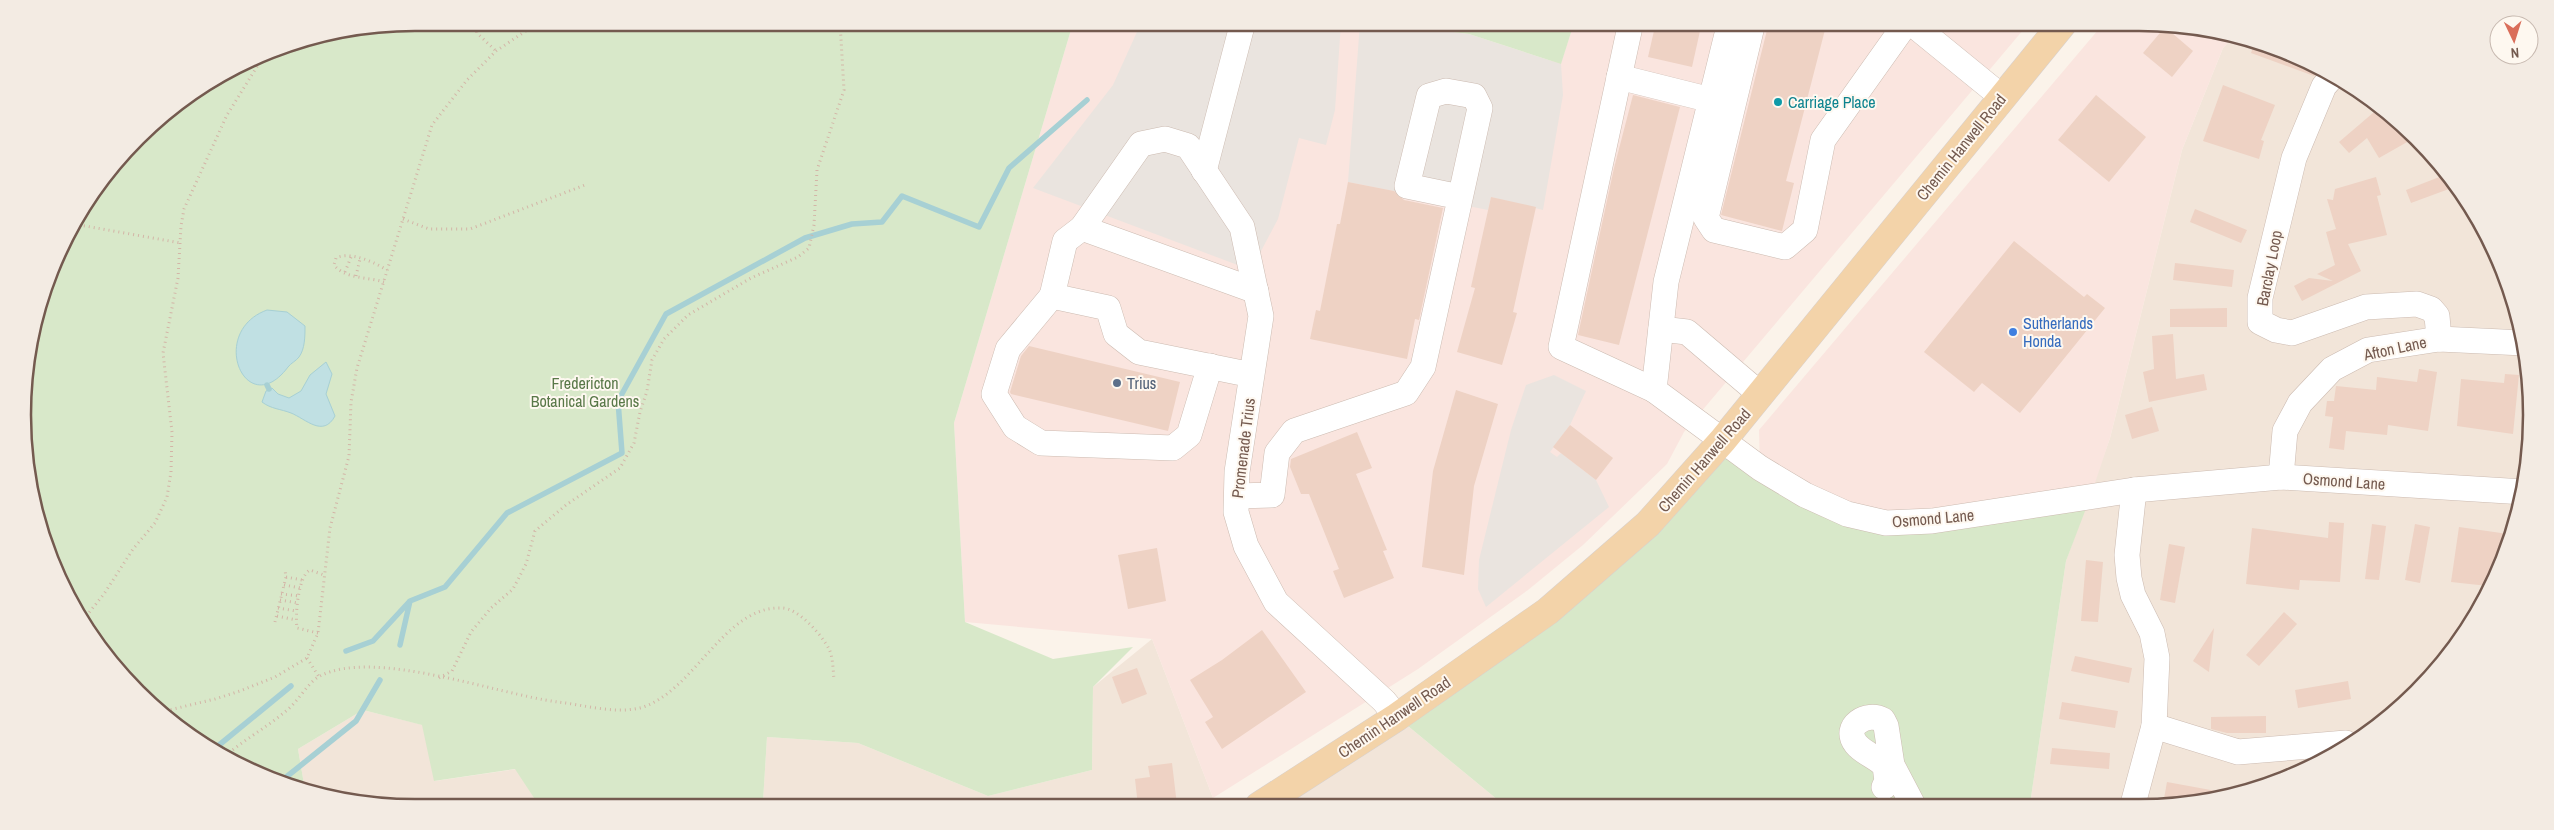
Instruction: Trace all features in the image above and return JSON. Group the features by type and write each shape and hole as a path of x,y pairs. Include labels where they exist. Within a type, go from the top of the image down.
{"main road":[{"name":"Chemin Hanwell Road","path":"1270,799 1397,717 1548,610 1648,524 1723,440 2057,31"}],"street":[{"path":"1204,171 1241,31"},
{"path":"1629,31 1619,77 1711,100"},
{"path":"1654,390 1666,282 1728,31"},
{"path":"1752,31 1706,218 1714,230 1785,247 1805,230 1823,140 1902,31"},
{"path":"1919,31 2002,97"},
{"name":"Osmond Lane","path":"1619,77 1561,347 1654,390 1760,468 1805,495 1848,514 1886,522 1932,521 2134,490 2280,477 2515,491"},
{"name":"Barclay Loop","path":"2328,81 2324,86 2294,158 2260,298 2260,322 2276,330 2292,332 2366,307 2416,304 2431,309 2437,316 2439,339"},
{"name":"Promenade Trius","path":"1052,296 1065,241 1082,228 1141,144 1165,139 1188,146 1242,227 1261,316 1237,472 1236,512 1246,546 1276,602 1376,694 1397,717"},
{"path":"1237,496 1272,495 1278,453 1294,431 1406,393 1423,367 1460,197"},
{"path":"1082,228 1253,280"},
{"path":"1210,366 1189,435 1173,448 1041,443 1015,427 994,394 1008,349 1052,296 1108,308 1116,334 1139,352 1252,374"},
{"path":"1661,329 1687,332 1760,394"},
{"name":"Afton Lane","path":"2280,477 2285,431 2300,403 2332,369 2368,350 2439,339 2515,343"},
{"path":"2134,490 2127,556 2133,595 2152,633 2157,658 2154,726 2134,799"},
{"path":"2154,726 2238,752 2336,744"},
{"path":"1888,791 1902,799"}],"path":[{"path":"476,31 496,51"},
{"path":"170,710 240,691 275,677 307,658 318,632 330,528 349,456 351,402 358,368 432,125 467,80 496,51 526,31"},
{"path":"439,678 452,671 471,632 513,589 526,564 535,531 566,505 620,468 634,443 640,412 647,391 652,360 664,339 688,314 809,248 814,225 818,170 844,90 841,31"},
{"path":"88,614 104,594 133,550 155,523 167,497 171,472 172,432 163,354 178,278 184,209 227,115 258,65"},
{"path":"403,219 429,229 470,229 585,185"},
{"path":"82,225 180,243"},
{"path":"384,282 345,272 334,265 336,258 351,257 388,270"},
{"path":"345,272 351,257"},
{"path":"356,276 360,260"},
{"path":"275,622 286,577 285,570"},
{"path":"318,632 297,628 296,611 302,580 310,570 324,575"},
{"path":"286,577 302,580"},
{"path":"284,585 301,588"},
{"path":"281,594 300,596"},
{"path":"280,600 298,603"},
{"path":"278,608 296,611"},
{"path":"231,751 287,710 319,677 350,667 391,668 532,699 630,710 644,707 663,697 732,630 757,612 772,608 785,608 799,614 830,650 834,679"},
{"path":"277,616 296,620"},
{"path":"307,658 319,677"}],"shaded area":[{"path":"1071,31 1416,31 1561,63 1571,31 2022,31 1684,432 1667,464 1583,545 1528,590 1418,669 1213,798 1152,639 965,622 954,423"},
{"path":"1137,31 1340,31 1335,110 1326,145 1299,138 1278,219 1251,270 1033,188 1113,85"},
{"path":"1359,31 1445,31 1469,34 1561,64 1563,95 1543,210 1491,197 1488,210 1348,182"},
{"path":"2097,31 2164,32 2228,42 2223,48 2182,150 2110,438 2090,498 1886,523 1760,468 1759,430"},
{"path":"2228,42 2286,60 2352,96 2392,126 2428,162 2471,223 2494,268 2510,316 2519,365 2523,415 2522,440 2510,514 2494,562 2483,585 2458,628 2443,649 2428,668 2392,704 2331,747 2286,770 2238,786 2214,791 2164,798 2031,799 2066,561 2110,438 2182,150 2223,48"},
{"path":"1554,375 1586,391 1570,425 1550,452 1557,457 1561,453 1596,480 1609,507 1486,607 1478,589 1479,560 1511,430 1526,385"},
{"path":"1152,639 1213,799 763,799 767,737 858,743 988,796 1092,770 1093,687"},
{"path":"363,710 423,725 435,781 516,769 535,799 390,798 316,786 304,782 298,749"},
{"path":"1397,717 1497,799 1270,799"}],"green space":[{"name":"Fredericton Botanical Gardens","path":"1071,31 954,423 965,622 1053,659 1133,647 1093,687 1092,770 988,796 858,743 767,737 763,799 535,799 515,769 434,781 422,725 363,710 298,749 304,782 268,770 223,747 162,704 126,668 96,628 60,562 44,514 35,465 31,415 35,365 44,316 60,268 96,202 126,162 162,126 202,96 268,60 316,44 390,32"},
{"path":"1445,31 1571,31 1561,64 1469,34"},
{"path":"1723,440 1886,523 2090,498 2066,561 2031,799 1497,799 1397,717 1548,611"}],"water":[{"path":"267,310 287,312 305,326 304,342 299,357 273,382 259,385 247,379 239,368 236,352 239,336 249,321"},
{"path":"326,362 332,374 326,394 335,416 325,426 314,425 291,413 272,408 262,402 266,391 272,388 278,394 289,398 301,391 310,375"}],"building":[{"path":"1654,31 1700,31 1692,67 1648,57"},
{"name":"Carriage Place","path":"1767,31 1825,31 1786,181 1794,183 1782,231 1721,215"},
{"path":"2161,32 2172,33 2193,51 2172,77 2143,53"},
{"path":"2253,49 2286,60 2315,74 2314,76 2251,53"},
{"path":"2223,85 2275,105 2261,140 2264,141 2259,159 2203,141"},
{"path":"1633,95 1680,107 1619,345 1578,335 1614,168"},
{"path":"2096,95 2146,137 2109,182 2058,140"},
{"path":"2374,112 2408,142 2379,158 2367,138 2349,153 2339,142"},
{"path":"2376,177 2381,195 2377,196 2387,235 2348,244 2361,271 2302,301 2294,286 2309,278 2333,281 2317,274 2335,265 2326,232 2336,229 2327,199 2333,200 2335,189"},
{"path":"2440,177 2449,189 2411,203 2406,190"},
{"path":"1348,182 1394,191 1404,200 1443,208 1419,320 1415,319 1407,359 1310,339 1316,310 1320,311 1337,224 1340,224"},
{"path":"1491,197 1536,207 1513,312 1517,313 1502,365 1457,352 1475,288 1471,287"},
{"path":"2195,209 2247,230 2241,243 2190,222"},
{"name":"Sutherlands Honda","path":"2014,241 2084,297 2087,294 2105,308 2020,413 1982,383 1974,392 1924,352"},
{"path":"2175,263 2234,270 2232,287 2173,280"},
{"path":"2227,308 2227,327 2170,327 2170,309"},
{"path":"2173,334 2176,379 2204,374 2207,390 2149,402 2143,372 2154,369 2152,336"},
{"path":"1029,346 1180,382 1168,431 1011,394 1021,356"},
{"path":"2419,369 2437,372 2428,431 2388,425 2387,435 2346,431 2344,450 2329,448 2333,417 2325,416 2327,401 2334,401 2336,386 2376,390 2377,377 2417,382"},
{"path":"2505,374 2519,375 2513,434 2457,426 2461,379 2504,383"},
{"path":"1456,390 1498,404 1474,486 1464,575 1422,567 1433,471"},
{"path":"2152,407 2159,431 2132,439 2125,415"},
{"path":"1570,425 1613,458 1596,480 1553,447"},
{"path":"1357,432 1372,468 1356,474 1387,550 1383,551 1394,578 1344,598 1333,571 1339,569 1309,494 1301,494 1290,467 1291,459"},
{"path":"2329,522 2344,523 2340,582 2300,580 2299,590 2246,584 2252,528 2328,538"},
{"path":"2372,524 2386,526 2379,580 2365,579"},
{"path":"2415,524 2430,527 2420,583 2405,580"},
{"path":"2459,527 2504,533 2494,562 2483,585 2451,582"},
{"path":"2169,544 2185,547 2175,603 2160,600"},
{"path":"1157,548 1166,601 1128,609 1118,555"},
{"path":"2086,560 2103,562 2098,622 2081,621"},
{"path":"2284,612 2297,624 2259,666 2246,655"},
{"path":"2214,628 2209,672 2193,661"},
{"path":"1262,630 1306,692 1222,749 1205,722 1213,717 1190,680 1222,660"},
{"path":"2075,656 2132,668 2129,683 2071,671"},
{"path":"1137,668 1147,694 1122,704 1112,677"},
{"path":"2348,681 2351,699 2298,708 2295,690"},
{"path":"2062,702 2118,711 2115,728 2059,719"},
{"path":"2266,716 2266,733 2227,733 2211,729 2211,717"},
{"path":"2052,748 2110,753 2109,769 2050,764"},
{"path":"1172,763 1176,799 1137,799 1135,779 1150,777 1148,766"},
{"path":"2167,782 2215,791 2189,795 2164,798"}],"waterway":[{"path":"400,645 410,601 445,587 507,513 622,453 618,401 666,314 805,238 852,224 882,222 902,196 979,227 1009,168 1087,100"},
{"path":"267,385 269,389"},
{"path":"346,651 373,641 409,602"},
{"path":"287,776 356,721 380,680"},
{"path":"219,745 291,686"}],"place":[{"name":"Carriage Place","path":"1778,102"},
{"name":"Sutherlands Honda","path":"2013,332"},
{"name":"Trius","path":"1117,383"}]}
